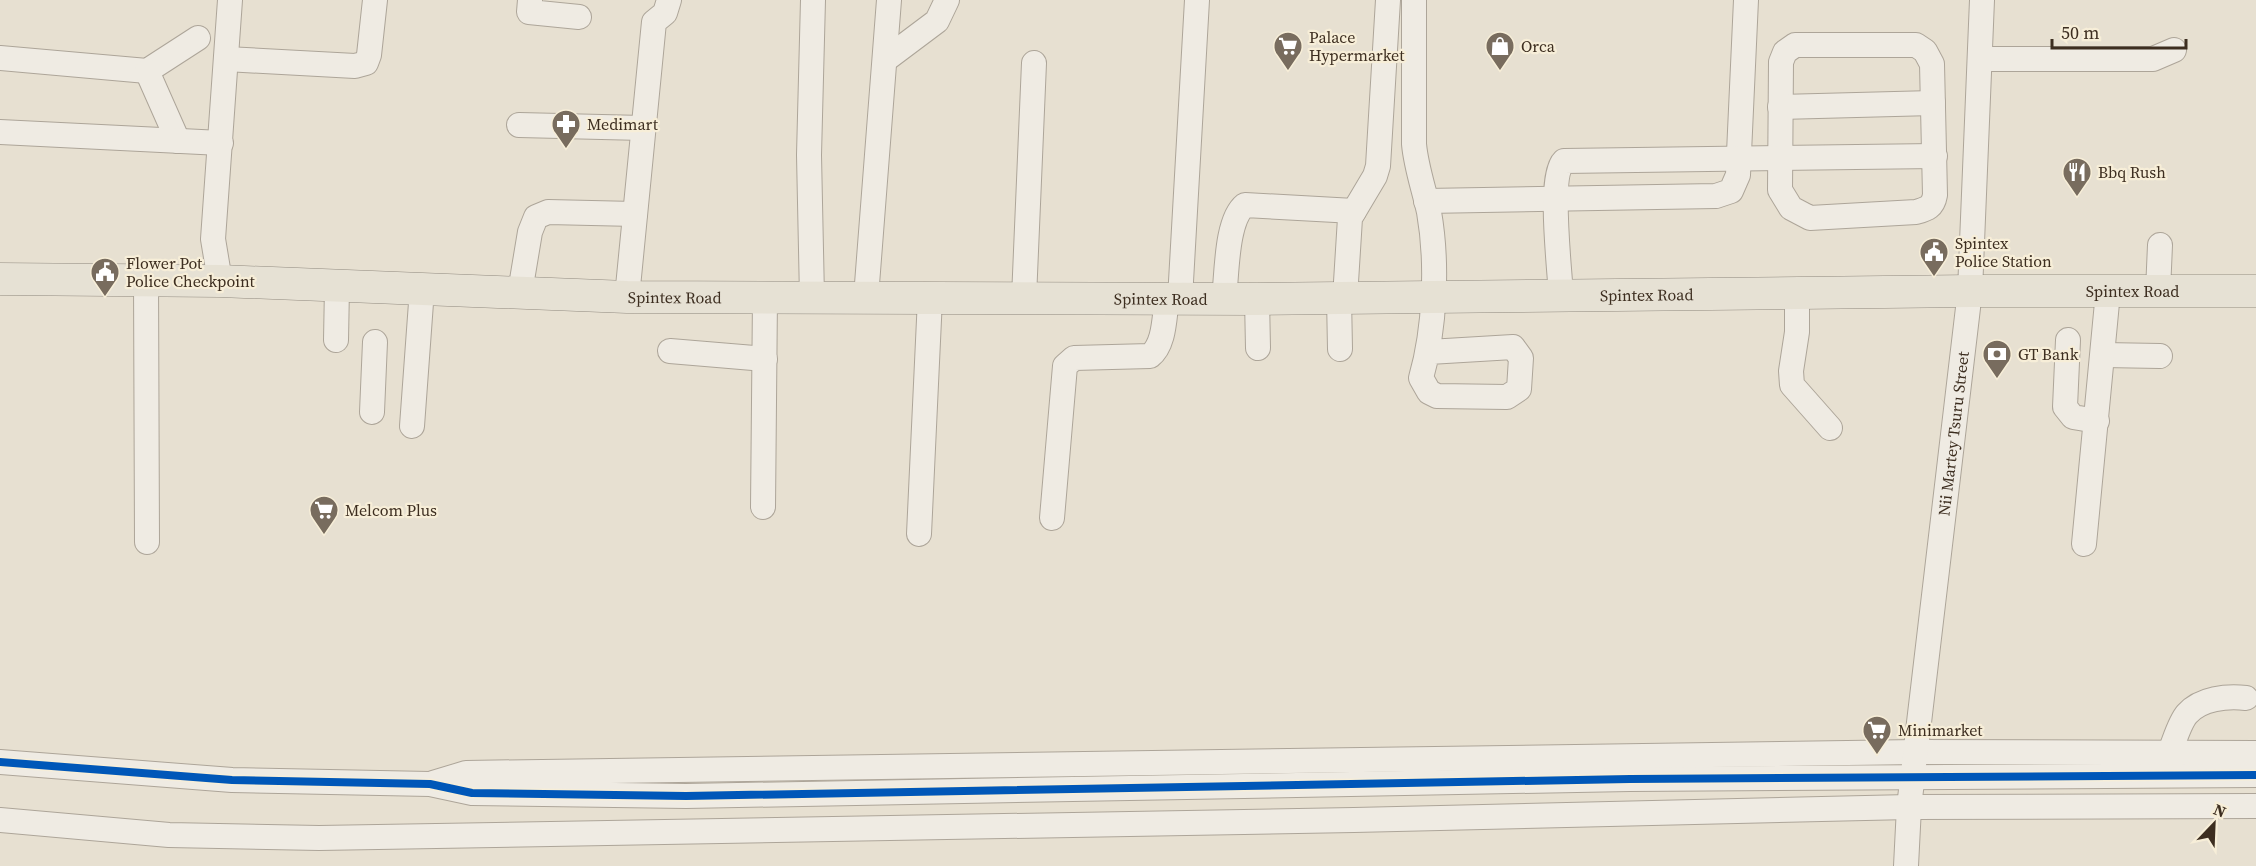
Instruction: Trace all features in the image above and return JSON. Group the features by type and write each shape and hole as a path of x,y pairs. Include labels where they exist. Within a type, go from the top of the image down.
{"main road":[{"name":"Spintex Road","path":"0,267 65,281"},
{"name":"Spintex Road","path":"0,279 220,281 627,297 1257,299 1970,291 2256,291"}],"street":[{"path":"220,281 213,239 230,0"},
{"path":"226,59 355,66 366,63 369,55 375,0"},
{"path":"530,0 529,12 579,16"},
{"path":"627,297 654,22 665,13 669,0"},
{"path":"812,297 809,155 813,0"},
{"path":"866,297 889,0"},
{"path":"885,60 937,21 948,0"},
{"path":"1052,518 1065,366 1074,358 1150,356 1156,351 1173,299 1197,0"},
{"path":"1340,349 1342,298 1350,219 1375,176 1378,166 1388,0"},
{"path":"1414,0 1414,144 1416,167 1426,201 1431,230 1433,297 1429,352"},
{"path":"1426,201 1716,196 1731,191 1738,175 1746,0"},
{"name":"Nii Martey Tsuru Street","path":"1906,866 1909,807 1970,291 1982,0"},
{"path":"0,58 147,71 198,38"},
{"path":"1795,45 1916,45 1925,51 1932,64 1933,103 1935,195 1934,202 1927,209 1810,218 1791,208 1785,200 1780,190 1779,158 1781,62 1785,52 1795,45"},
{"path":"1980,59 2153,59 2174,50"},
{"path":"1024,298 1034,63"},
{"path":"147,71 178,141"},
{"path":"1780,107 1933,103"},
{"path":"519,124 643,128"},
{"path":"0,132 220,143"},
{"path":"1561,296 1555,198 1556,174 1564,161 1935,156"},
{"path":"1224,299 1233,226 1237,211 1245,205 1354,211"},
{"path":"520,292 530,232 536,218 548,212 635,214"},
{"path":"2158,291 2160,245"},
{"path":"146,280 147,542"},
{"path":"336,340 337,287"},
{"path":"412,426 422,289"},
{"path":"2084,544 2104,355 2108,292"},
{"path":"1797,294 1797,332 1791,371 1792,385 1830,428"},
{"path":"763,507 765,297"},
{"path":"919,534 930,297"},
{"path":"1257,299 1258,348"},
{"path":"2068,340 2066,407 2073,417 2097,421"},
{"path":"372,412 375,342"},
{"path":"670,351 765,359"},
{"path":"2104,355 2160,356"},
{"path":"2169,754 2187,714 2210,700 2229,697 2246,698"},
{"path":"430,784 466,773 1916,752 2256,753"},
{"path":"0,762 232,780 430,784 471,793 686,796 1913,776 2256,775"},
{"path":"0,820 169,835 319,838 1354,820 1909,807 2256,806"}],"cycle path":[{"path":"0,762 232,780 430,784 472,793 686,796 1630,779 2256,775"}],"place":[{"name":"Palace Hypermarket","path":"1288,72"},
{"name":"Orca","path":"1500,72"},
{"name":"Medimart","path":"566,150"},
{"name":"Bbq Rush","path":"2077,198"},
{"name":"Spintex Police Station","path":"1934,278"},
{"name":"Flower Pot Police Checkpoint","path":"105,298"},
{"name":"GT Bank","path":"1997,380"},
{"name":"Melcom Plus","path":"324,536"},
{"name":"Minimarket","path":"1877,756"}]}
